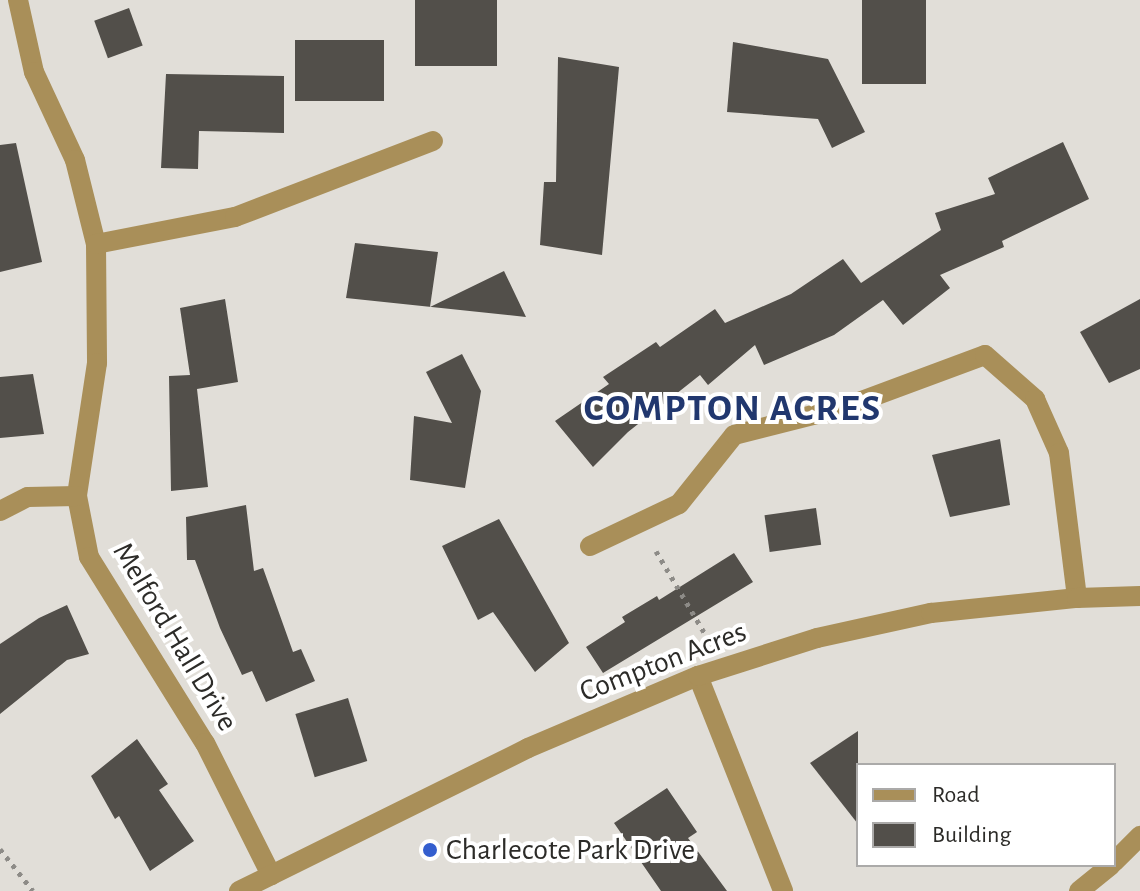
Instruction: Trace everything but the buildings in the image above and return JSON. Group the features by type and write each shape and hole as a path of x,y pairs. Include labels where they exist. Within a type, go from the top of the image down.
{"street":[{"name":"Melford Hall Drive","path":"12,2 34,72 75,160 96,244 97,363 77,496 89,557 205,743 271,875"},
{"path":"96,244 235,217 433,141"},
{"path":"590,546 679,504 734,435 845,407 985,355 1035,399 1059,453 1077,598"},
{"path":"0,511 28,497 77,496"},
{"name":"Compton Acres","path":"239,891 528,748 724,667 817,638 931,613 1077,598 1140,596"},
{"path":"698,676 783,891"},
{"path":"1116,859 1140,836"},
{"path":"1079,891 1107,867"}],"path":[{"path":"640,523 724,667"},
{"path":"0,849 33,891"}],"place":[{"name":"Charlecote Park Drive","path":"430,850"}],"district":[{"name":"COMPTON ACRES","path":"733,410"}]}
